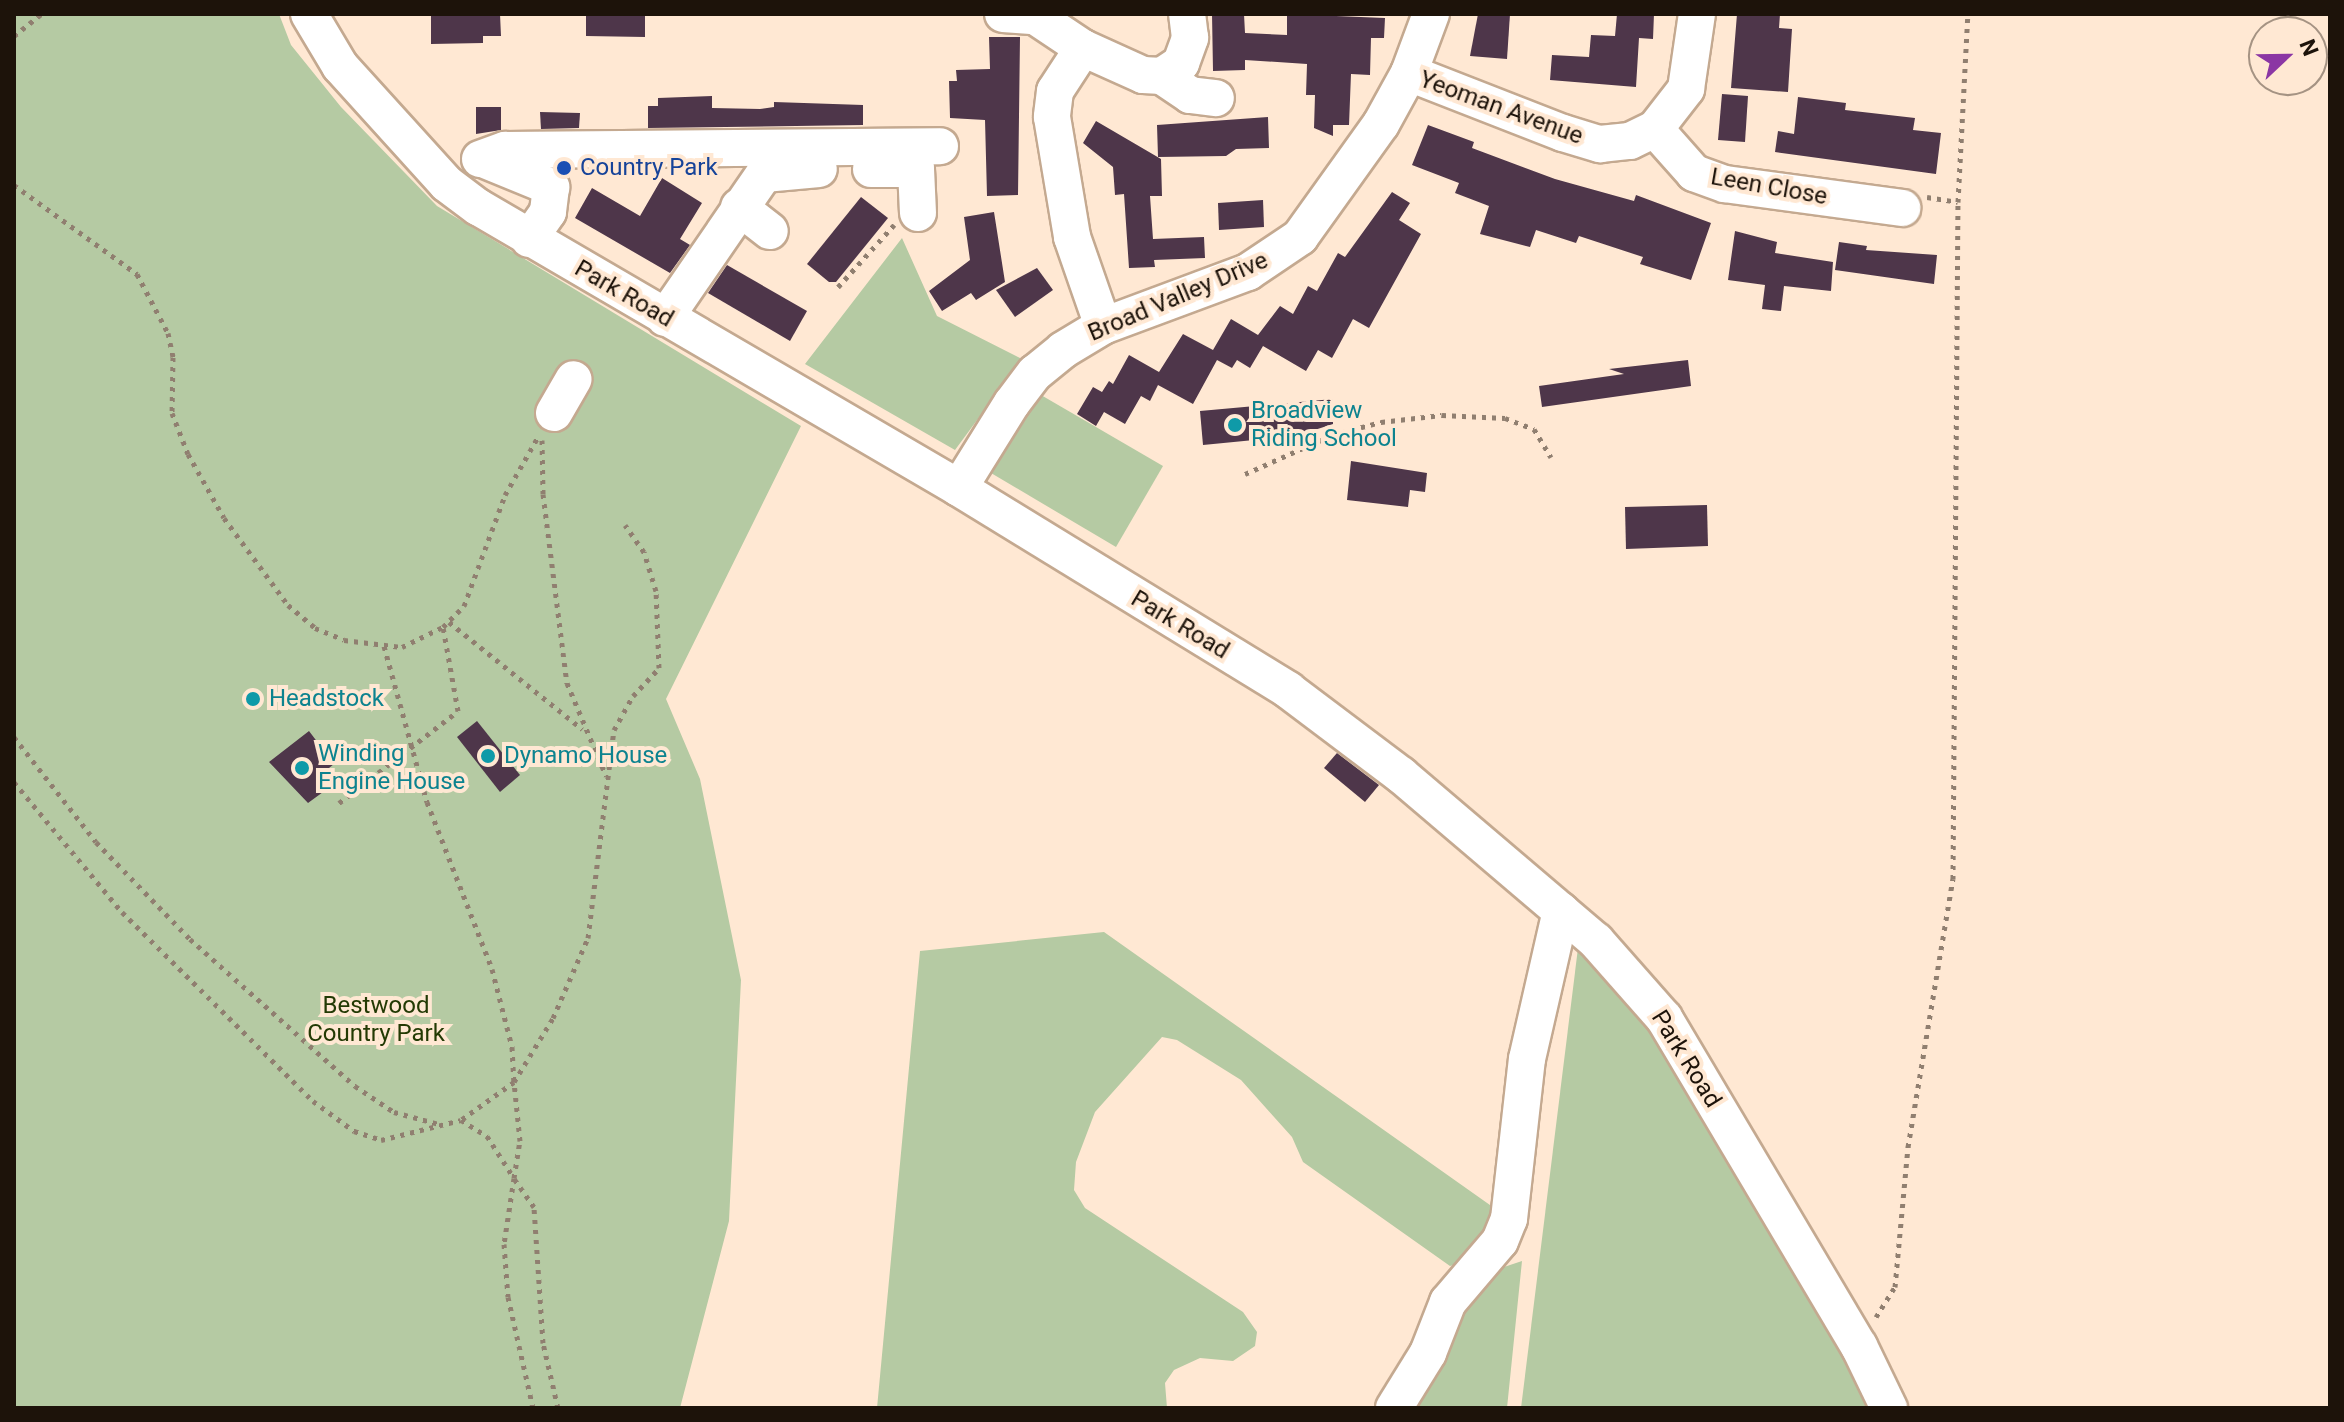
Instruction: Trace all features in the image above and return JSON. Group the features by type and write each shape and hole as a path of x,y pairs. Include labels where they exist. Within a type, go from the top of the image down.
{"street":[{"name":"Park Road","path":"309,14 340,66 447,184 529,239 959,488 1288,690 1401,775 1596,941 1664,1018 1859,1346 1889,1408"},
{"path":"1003,14 1035,16 1083,48 1143,75 1162,76 1190,95 1216,98"},
{"path":"1162,76 1181,63 1190,38 1187,14"},
{"name":"Broad Valley Drive","path":"959,488 1035,373 1103,326 1248,272 1283,252 1324,211 1409,73 1431,14"},
{"path":"1655,129 1686,89 1697,14"},
{"path":"1083,48 1055,91 1052,117 1058,242 1103,326"},
{"name":"Yeoman Avenue","path":"1409,73 1600,144 1630,141 1655,129"},
{"name":"Leen Close","path":"1655,129 1694,173 1725,184 1902,208"},
{"path":"447,184 480,159 505,150 940,146"},
{"path":"480,159 531,175 551,187 548,212 529,239"},
{"path":"665,318 764,174 782,169 916,169 918,213"},
{"path":"739,207 770,231"},
{"path":"554,413 574,379"},
{"path":"1394,1408 1428,1353 1448,1302 1500,1241 1509,1219 1527,1059 1561,911"}],"path":[{"path":"15,34 41,14"},
{"path":"1859,1346 1895,1287 1908,1147 1953,879 1958,202 1968,14"},
{"path":"14,185 137,274 168,333 173,357 172,413 188,454 224,518 288,605 315,628 344,640 402,647 446,625 464,606 505,495 542,432 543,494 567,683 607,777"},
{"path":"838,287 900,218 918,213"},
{"path":"1245,474 1332,435 1442,415 1505,418 1534,429 1551,457"},
{"path":"14,782 122,912 313,1101 354,1131 381,1140 461,1120 514,1082 553,1018 588,938 614,730 633,696 659,668 656,591 644,552 625,525"},
{"path":"446,625 585,731"},
{"path":"339,803 458,711 446,625"},
{"path":"384,646 444,850 492,969 512,1047 520,1141 504,1244 508,1297 533,1408"},
{"path":"14,737 96,842 212,960 355,1086 394,1112 442,1125"},
{"path":"461,1120 487,1136 534,1207 543,1343 558,1408"}],"green space":[{"name":"Bestwood Country Park","path":"14,14 279,14 291,45 341,107 437,206 801,426 666,699 700,779 741,980 729,1221 680,1408 14,1408"},
{"path":"902,238 937,316 1022,359 955,450 805,364"},
{"path":"1041,395 1163,466 1116,547 991,473"},
{"path":"1104,932 1497,1210 1492,1233 1464,1262 1450,1266 1303,1162 1292,1137 1241,1080 1177,1040 1162,1037 1095,1112 1076,1162 1074,1190 1085,1208 1243,1312 1257,1332 1255,1346 1233,1361 1200,1358 1174,1370 1165,1383 1167,1408 877,1408 920,951"},
{"path":"1579,940 1702,1100 1875,1408 1521,1408"},
{"path":"1522,1261 1507,1408 1414,1408 1432,1379 1454,1312 1492,1271"}],"building":[{"path":"431,14 500,14 501,36 483,36 483,43 431,44"},
{"path":"586,14 645,14 645,37 586,36"},
{"path":"1212,14 1244,14 1245,33 1287,35 1287,14 1385,18 1384,38 1371,38 1370,75 1351,74 1349,125 1333,125 1333,136 1314,128 1315,95 1306,95 1307,64 1245,60 1245,70 1213,71"},
{"path":"1478,14 1510,14 1507,59 1470,56"},
{"path":"1617,14 1654,14 1653,39 1639,38 1636,87 1550,80 1552,55 1589,57 1591,35 1615,36"},
{"path":"1737,14 1780,14 1779,28 1792,29 1788,92 1731,88"},
{"path":"989,37 1020,37 1018,195 987,196 985,120 950,118 949,81 957,81 956,70 990,69"},
{"path":"1722,94 1748,96 1745,142 1718,140"},
{"path":"712,96 712,108 760,109 774,107 774,102 863,105 863,125 648,128 648,106 658,106 658,98"},
{"path":"1798,97 1846,103 1845,110 1915,118 1913,130 1941,133 1936,174 1775,152 1778,131 1794,134"},
{"path":"476,107 501,107 501,130 476,134"},
{"path":"540,112 580,113 579,128 541,129"},
{"path":"1268,117 1269,148 1236,149 1226,156 1158,157 1157,125"},
{"path":"1096,121 1161,159 1162,196 1150,196 1153,239 1204,237 1205,258 1154,260 1155,267 1129,268 1124,194 1115,195 1113,167 1083,143"},
{"path":"1428,125 1474,142 1472,148 1555,179 1634,201 1636,195 1711,223 1691,280 1640,264 1643,257 1579,236 1576,243 1536,230 1530,247 1480,234 1489,206 1455,193 1459,183 1412,165"},
{"path":"662,178 702,203 680,239 690,245 670,273 575,218 592,188 640,216"},
{"path":"1392,192 1410,203 1399,220 1421,234 1369,328 1353,319 1332,358 1318,350 1306,371 1263,346 1250,368 1237,360 1232,368 1217,360 1193,404 1158,385 1150,401 1141,396 1125,424 1104,412 1096,426 1077,414 1093,387 1102,392 1109,381 1113,384 1129,355 1159,372 1183,334 1213,350 1231,319 1258,335 1280,306 1293,314 1308,286 1317,291 1338,253 1345,257"},
{"path":"861,197 888,218 836,282 829,282 807,264"},
{"path":"1263,200 1264,227 1219,230 1218,203"},
{"path":"994,212 1005,282 976,300 971,293 942,311 929,291 970,260 964,217"},
{"path":"1735,231 1777,242 1775,253 1833,262 1831,291 1784,286 1781,311 1762,309 1765,285 1728,280"},
{"path":"1839,242 1867,246 1866,250 1937,255 1934,284 1835,270"},
{"path":"727,265 807,311 790,341 708,293"},
{"path":"1037,268 1053,290 1015,317 996,290"},
{"path":"1688,360 1691,386 1542,407 1539,386 1624,374 1609,369"},
{"path":"1333,399 1333,424 1296,436 1203,445 1200,411"},
{"path":"1351,461 1427,473 1425,492 1410,490 1408,507 1347,500"},
{"path":"1707,505 1708,546 1626,549 1625,507"},
{"name":"Dynamo House","path":"477,721 520,775 500,792 457,737"},
{"name":"Winding Engine House","path":"309,731 334,764 324,772 334,784 308,803 269,762"},
{"path":"1337,753 1379,785 1365,802 1324,768"}],"place":[{"name":"Country Park","path":"564,168"},
{"name":"Broadview Riding School","path":"1235,425"},
{"name":"Headstock","path":"253,699"},
{"name":"Dynamo House","path":"488,756"},
{"name":"Winding Engine House","path":"302,768"}]}
